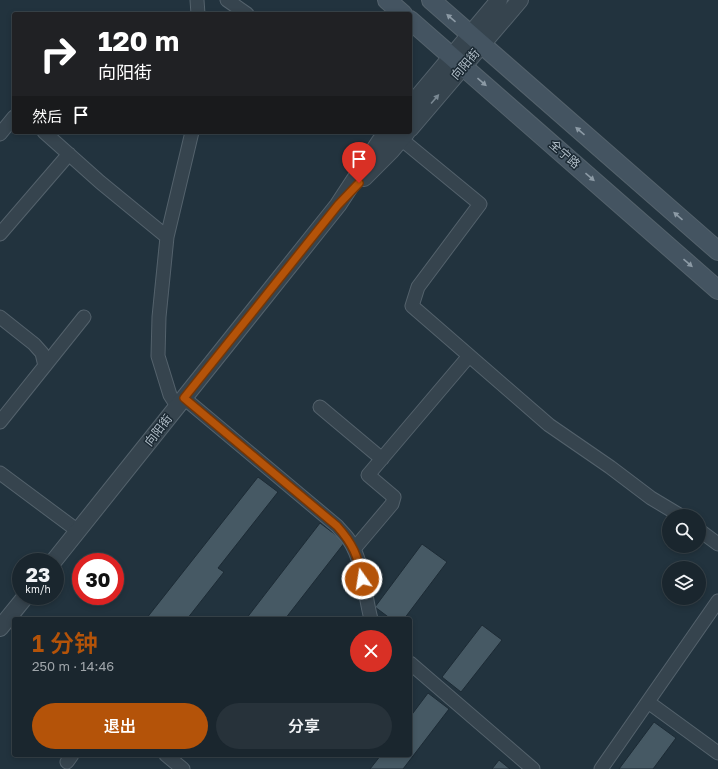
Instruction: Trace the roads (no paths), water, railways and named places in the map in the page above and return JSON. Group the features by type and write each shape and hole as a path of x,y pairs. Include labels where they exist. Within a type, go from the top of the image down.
{"main road":[{"path":"387,0 401,12"},
{"path":"431,0 718,251"},
{"name":"全宁路","path":"412,22 718,290"}],"street":[{"path":"197,0 198,12"},
{"path":"227,0 244,12"},
{"name":"向阳街","path":"476,40 499,0"},
{"name":"向阳街","path":"412,120 476,40 520,0"},
{"name":"向阳街","path":"412,104 458,61"},
{"path":"0,134 12,119"},
{"path":"46,134 167,237"},
{"path":"192,134 167,237 159,317 158,356 170,395 181,402 337,526 349,539 360,567 366,603 370,617"},
{"name":"向阳街","path":"60,553 338,205 401,134"},
{"path":"403,134 480,204 418,287 412,306 549,425 610,467 651,498 669,509"},
{"path":"0,234 69,154"},
{"path":"0,317 34,344 42,353 45,366"},
{"path":"0,422 84,317"},
{"path":"354,549 392,504 394,497 368,475 469,356"},
{"path":"320,407 382,459"},
{"path":"0,473 78,531"},
{"path":"706,535 718,544"},
{"path":"600,769 718,601"},
{"path":"0,628 19,605"},
{"path":"412,665 534,769"},
{"path":"648,702 718,753"},
{"path":"168,757 183,769"}]}
